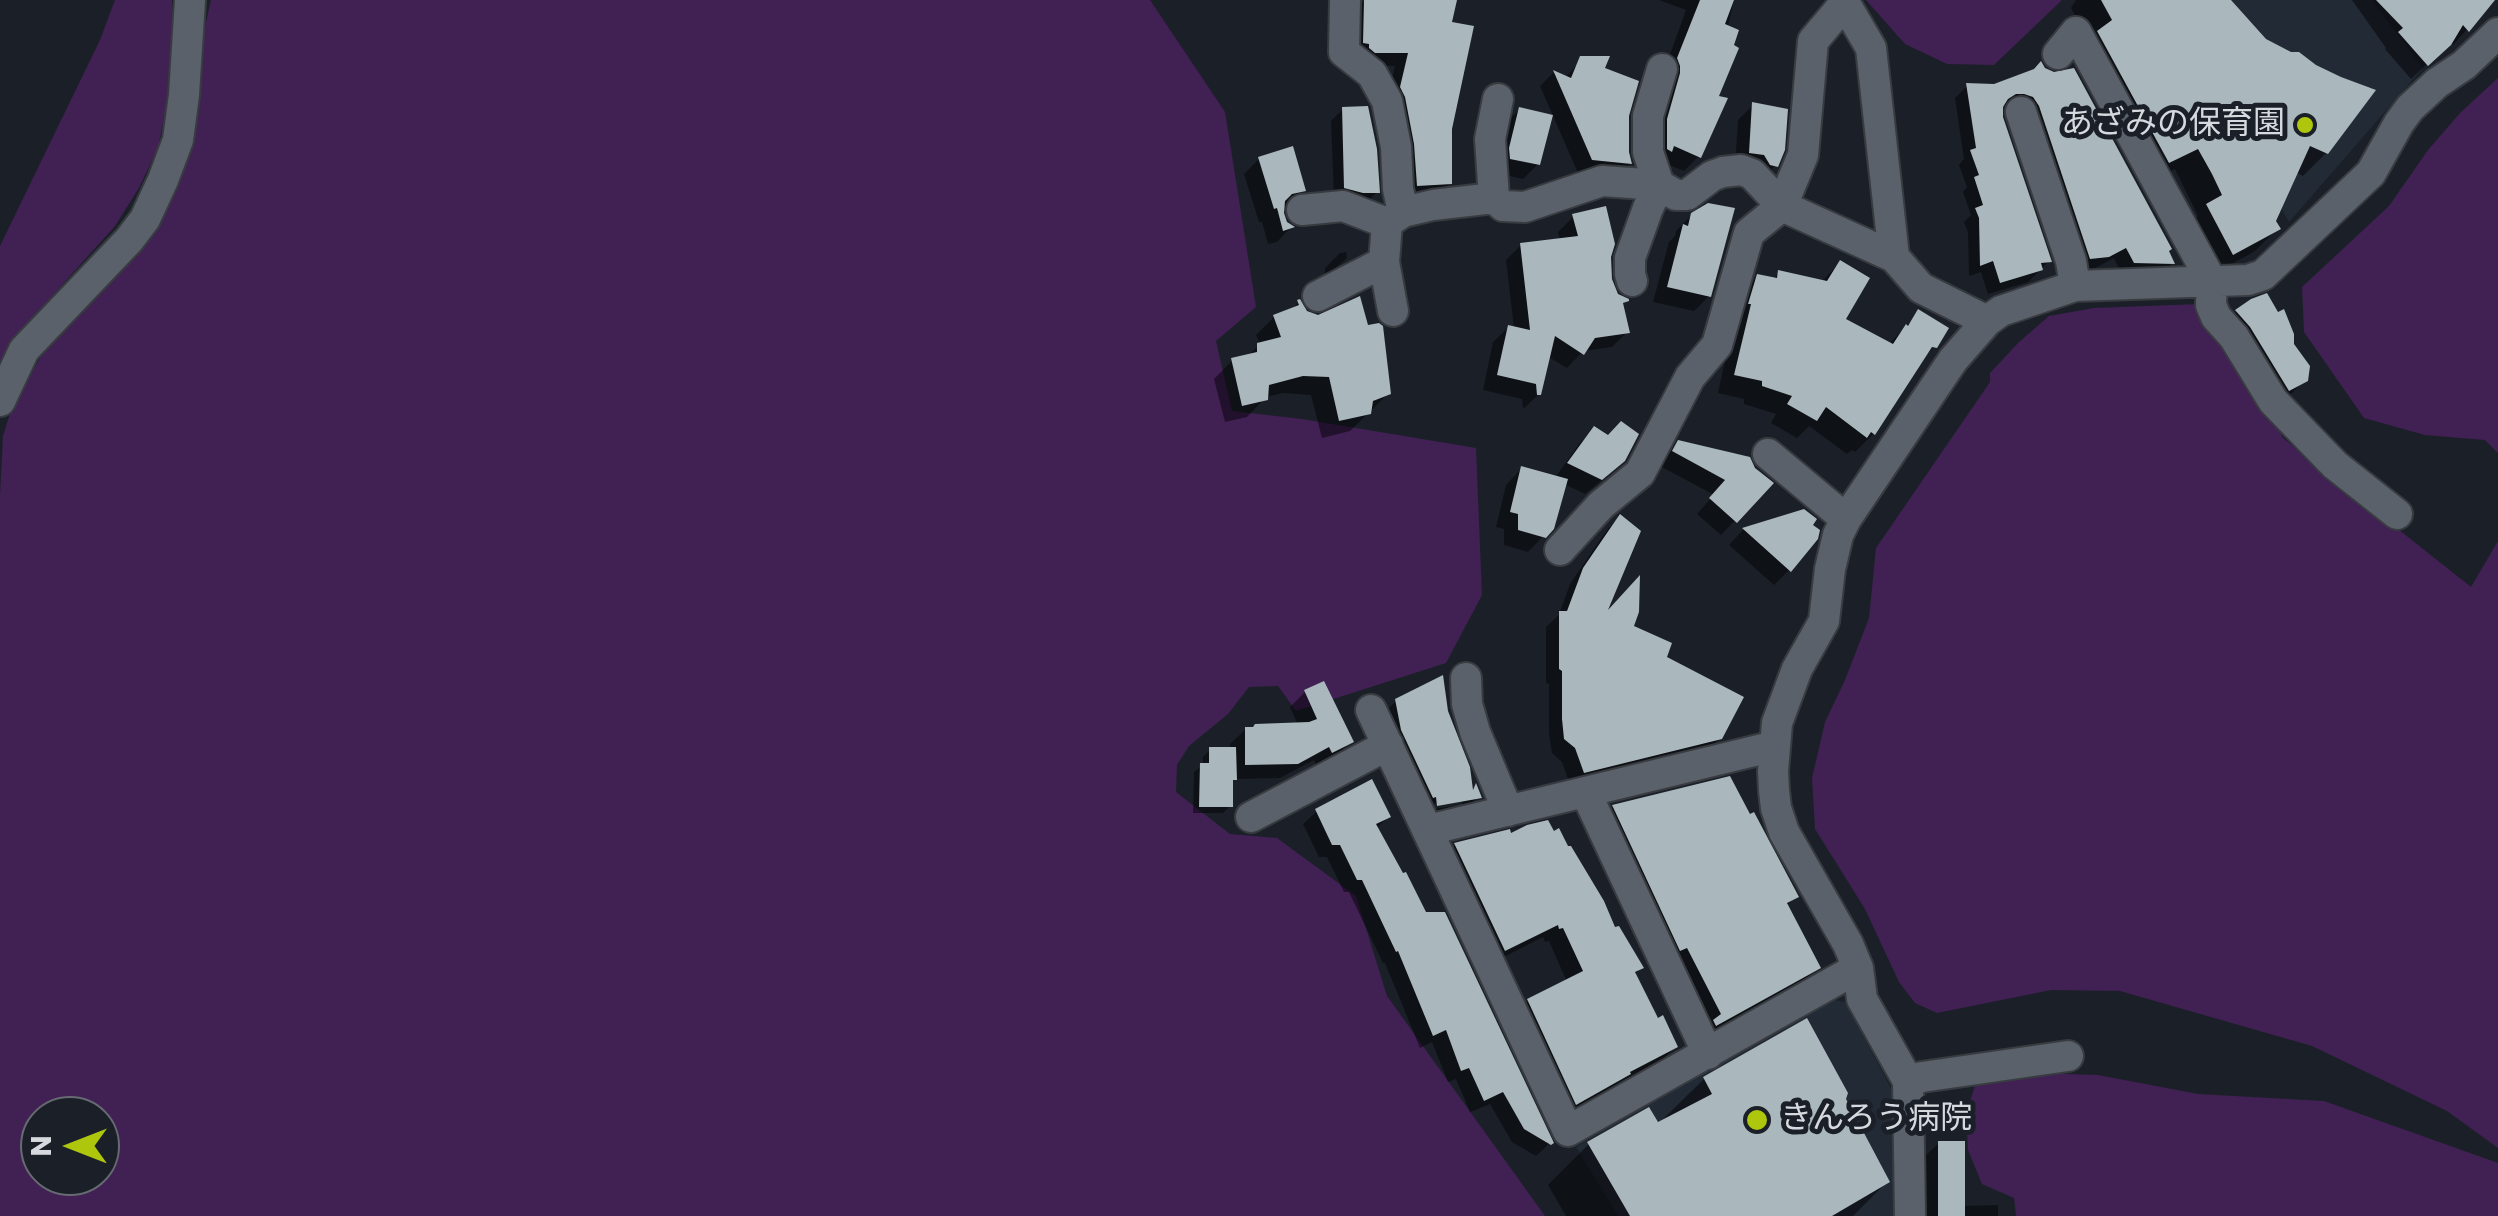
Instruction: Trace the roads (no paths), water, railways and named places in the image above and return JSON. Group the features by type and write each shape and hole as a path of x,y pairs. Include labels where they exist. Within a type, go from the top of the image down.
{"street":[{"path":"0,401 24,350 128,240 163,180 178,140 190,0"},
{"path":"1345,0 1344,52 1372,74 1387,101 1396,147 1395,218 1384,262 1393,311"},
{"path":"1560,550 1601,506 1640,473 1690,378 1718,345 1750,233 1782,206 1803,155 1813,41 1844,1 1872,48 1894,257"},
{"path":"2058,54 2076,32 2212,282 2211,305 2216,318 2234,337 2272,401 2334,465 2396,514"},
{"path":"1910,1216 1908,1081 1862,999 1858,968 1848,944 1784,832 1774,790 1777,722 1790,686 1824,621 1838,535 1953,360 2001,311 2075,286 2248,280 2264,275 2371,173 2410,108 2498,33"},
{"path":"1632,281 1630,258 1659,186 1648,152 1648,116 1662,70"},
{"path":"1494,198 1490,139 1498,99"},
{"path":"2021,112 2071,260 2075,286"},
{"path":"1302,210 1342,206 1395,218 1433,205 1494,198 1504,206 1525,207 1602,181 1659,186 1676,195 1688,195 1712,176 1741,170 1752,174 1782,206 1894,257 1921,288 1988,321"},
{"path":"1318,296 1384,262"},
{"path":"1768,454 1846,519"},
{"path":"1466,678 1474,732 1508,811"},
{"path":"1372,710 1568,1131 1858,968"},
{"path":"1250,817 1388,745"},
{"path":"1428,830 1775,746"},
{"path":"1586,793 1708,1054"},
{"path":"1908,1081 2068,1056"}],"place":[{"name":"あざみの保育園","path":"2305,125"},
{"name":"きんろう病院","path":"1757,1120"}]}
